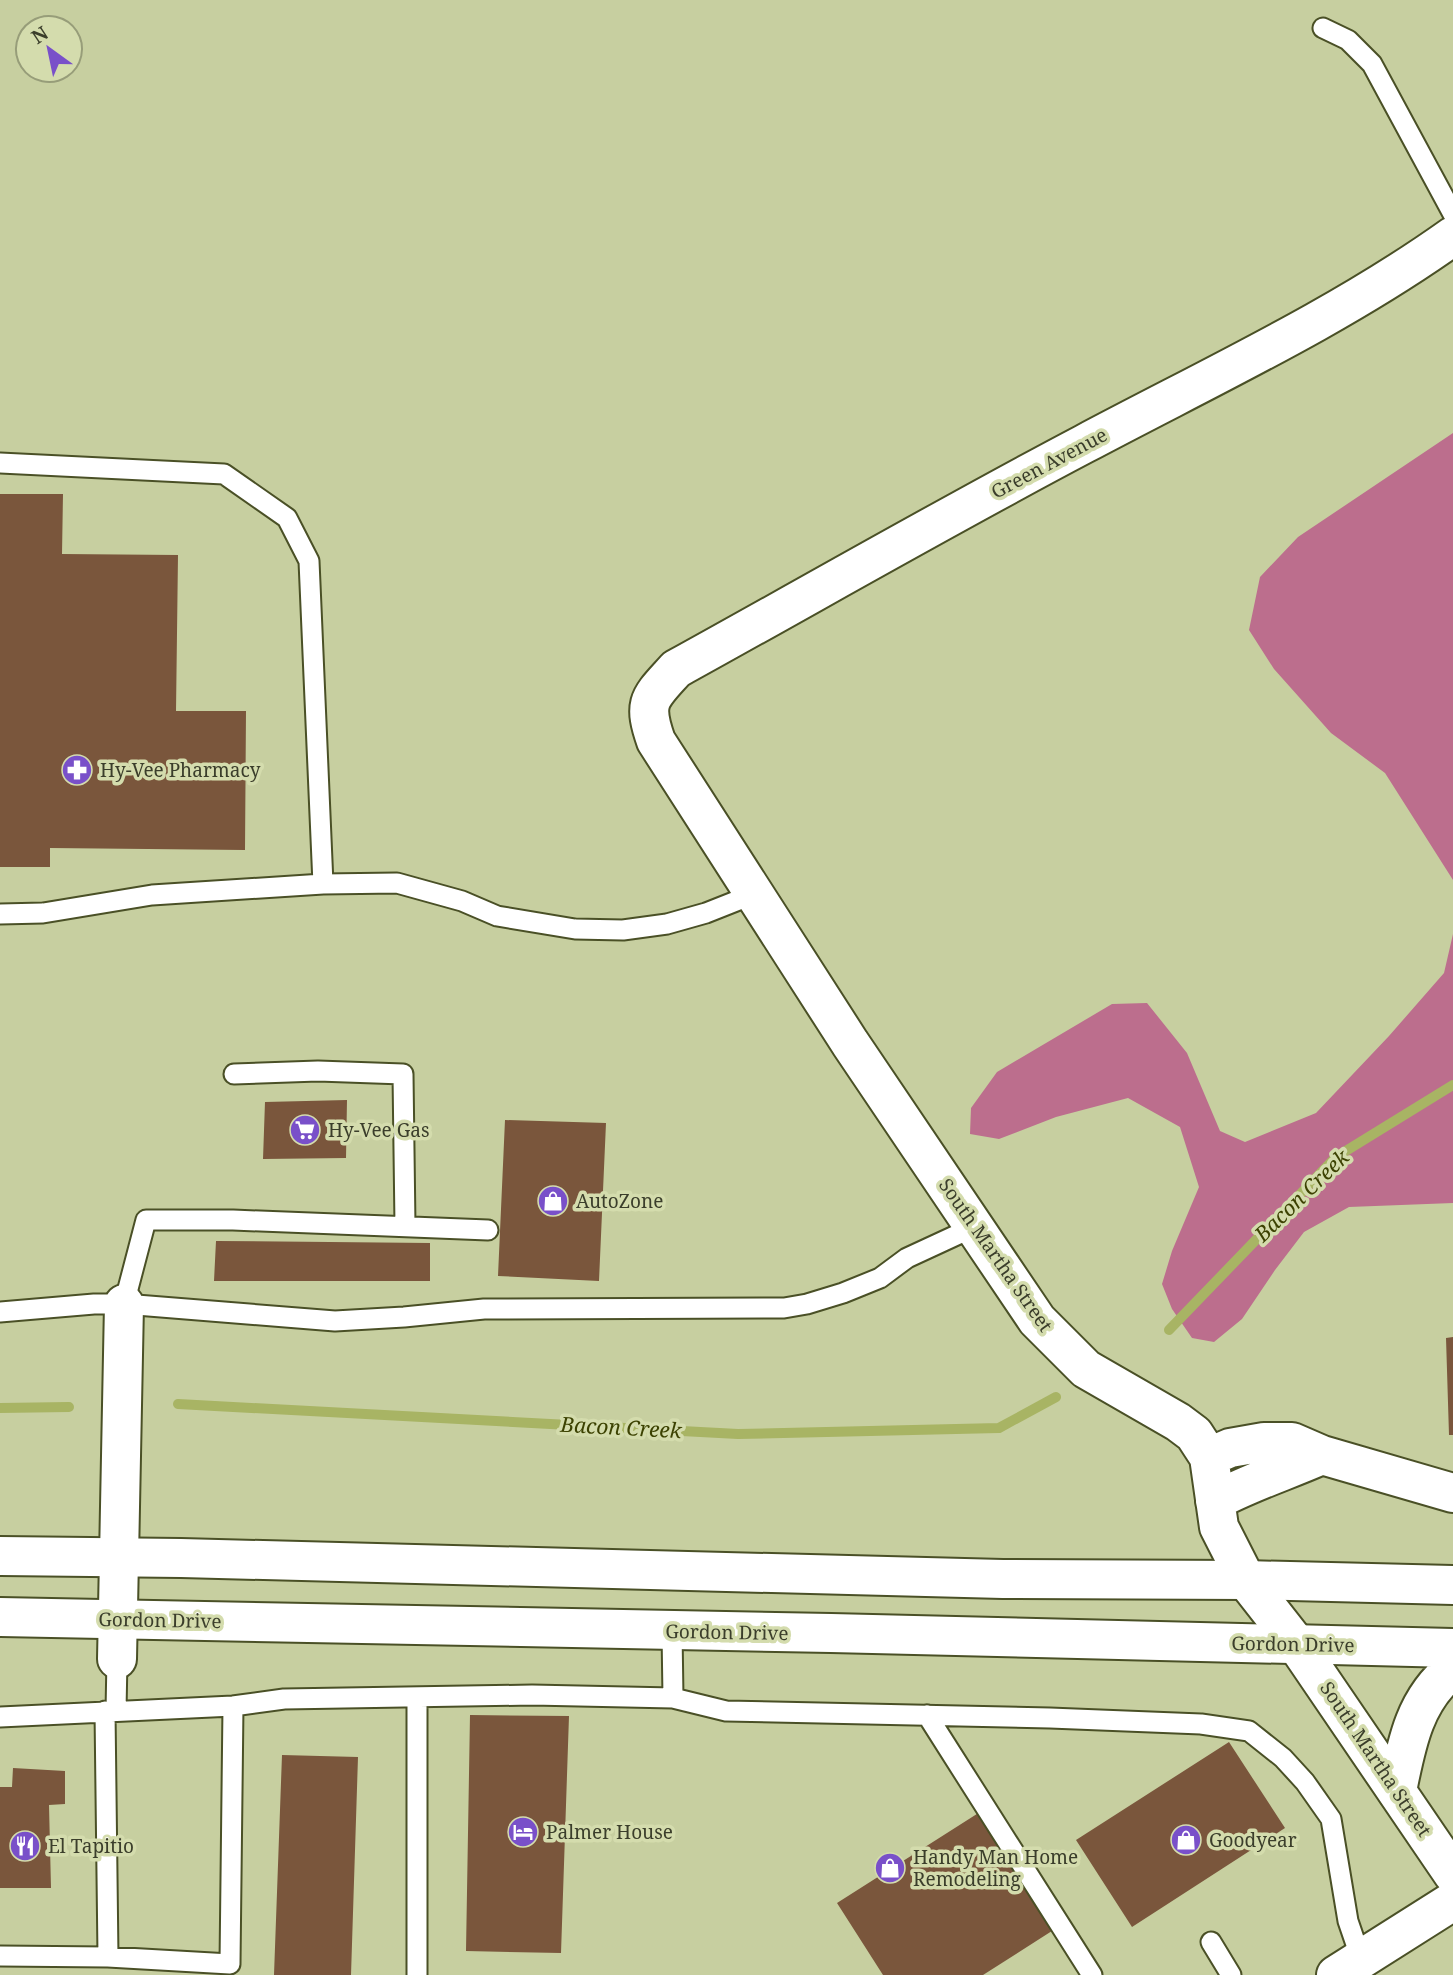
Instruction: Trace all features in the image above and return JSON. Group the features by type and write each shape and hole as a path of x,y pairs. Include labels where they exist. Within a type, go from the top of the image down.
{"street":[{"name":"Green Avenue","path":"652,696 676,669 1036,469 1338,310 1402,273 1453,236"},
{"name":"South Martha Street","path":"652,696 648,711 656,741 850,1043 1037,1320 1086,1369 1194,1434 1209,1457 1219,1527 1246,1580 1297,1645 1453,1874"},
{"path":"117,1659 124,1304"},
{"path":"1209,1457 1230,1448 1264,1441 1292,1442 1322,1455 1453,1493"},
{"path":"1215,1500 1248,1483 1322,1455"},
{"path":"0,1556 1003,1579 1246,1580 1453,1585"},
{"name":"Gordon Drive","path":"0,1617 1453,1648"},
{"path":"1397,1791 1408,1738 1420,1706 1453,1669"},
{"path":"1348,1967 1453,1901"}],"lane":[{"path":"1323,28 1348,40 1372,64 1453,214"},
{"path":"0,463 224,474 287,518 309,561 323,884"},
{"path":"0,914 43,913 152,895 323,884 397,883 462,901 496,916 575,929 623,930 667,924 706,913 754,894"},
{"path":"234,1074 318,1071 403,1074 405,1226"},
{"path":"124,1304 146,1220 233,1220 488,1230"},
{"path":"0,1312 124,1304 335,1321 484,1309 784,1307 807,1304 880,1278 907,1258 974,1227"},
{"path":"672,1631 673,1698"},
{"path":"108,1957 110,1711 117,1659"},
{"path":"0,1717 233,1706 284,1699 417,1699 532,1695 673,1698 726,1711 1187,1724 1249,1731 1283,1758 1305,1782 1331,1819 1348,1921 1348,1967"},
{"path":"417,1699 417,1975"},
{"path":"0,1956 108,1957 230,1969 233,1706"},
{"path":"927,1715 1092,1975"},
{"path":"1211,1942 1231,1975"}],"shaded area":[{"path":"1453,433 1453,880 1385,773 1331,733 1274,669 1249,630 1260,577 1298,537"},
{"path":"1453,934 1453,1203 1349,1207 1304,1232 1242,1319 1214,1342 1192,1338 1172,1309 1162,1284 1172,1251 1199,1187 1180,1127 1128,1098 1056,1117 999,1139 970,1134 971,1108 997,1072 1112,1004 1147,1003 1187,1053 1220,1131 1245,1142 1316,1113 1444,973"}],"building":[{"path":"0,494 63,494 62,554 178,555 176,711 246,711 245,850 50,848 50,867 0,867"},
{"name":"Hy-Vee Gas","path":"347,1100 346,1158 263,1159 265,1102"},
{"path":"505,1120 606,1123 599,1281 498,1276"},
{"path":"216,1241 430,1243 430,1281 214,1281"},
{"path":"1453,1337 1453,1435 1449,1435 1446,1338"},
{"path":"470,1715 569,1716 561,1953 466,1951"},
{"path":"1229,1742 1285,1828 1132,1927 1076,1840"},
{"path":"282,1755 358,1757 351,1975 274,1975"},
{"name":"El Tapitio","path":"13,1768 65,1771 65,1804 49,1805 51,1888 0,1888 0,1787 12,1787"},
{"path":"980,1812 1055,1929 983,1975 883,1975 837,1903"}],"waterway":[{"name":"Bacon Creek","path":"1169,1330 1336,1157 1453,1085"},
{"name":"Bacon Creek","path":"178,1404 738,1434 999,1428 1056,1397"},
{"name":"Bacon Creek","path":"0,1408 69,1407"}],"place":[{"name":"Hy-Vee Pharmacy","path":"77,770"},
{"name":"Hy-Vee Gas","path":"305,1130"},
{"name":"AutoZone","path":"553,1201"},
{"name":"Palmer House","path":"523,1832"},
{"name":"Goodyear","path":"1186,1840"},
{"name":"El Tapitio","path":"25,1846"},
{"name":"Handy Man Home Remodeling","path":"890,1868"}]}
